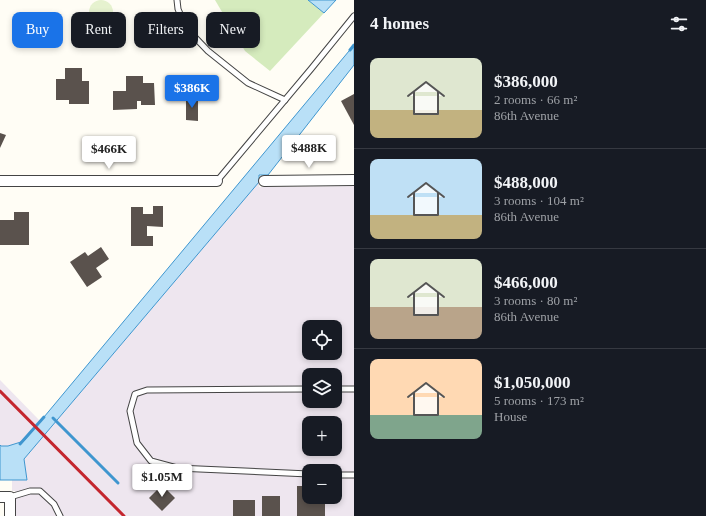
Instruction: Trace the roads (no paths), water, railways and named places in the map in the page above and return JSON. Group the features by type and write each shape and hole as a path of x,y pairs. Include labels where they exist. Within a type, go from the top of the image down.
{"street":[{"path":"264,181 354,180"},
{"path":"0,181 217,181"},
{"path":"5,497 10,516"}],"lane":[{"path":"177,0 178,9 186,28 208,51 248,83 285,100"},
{"path":"217,181 354,16"},
{"path":"302,389 147,390 135,394 130,412 137,443 151,461 177,468 302,474"},
{"path":"342,389 354,389"},
{"path":"342,475 354,475"},
{"path":"5,497 30,491 40,491 54,504 60,516"}],"water":[{"path":"308,0 336,0 324,13"},
{"path":"354,45 354,65 268,175 259,175 259,182 24,459 27,480 0,480 0,445 8,446 24,441"}],"waterway":[{"path":"350,50 354,45"},
{"path":"20,444 44,417"},
{"path":"53,418 118,483"}],"railway":[{"path":"0,391 124,516"}]}
